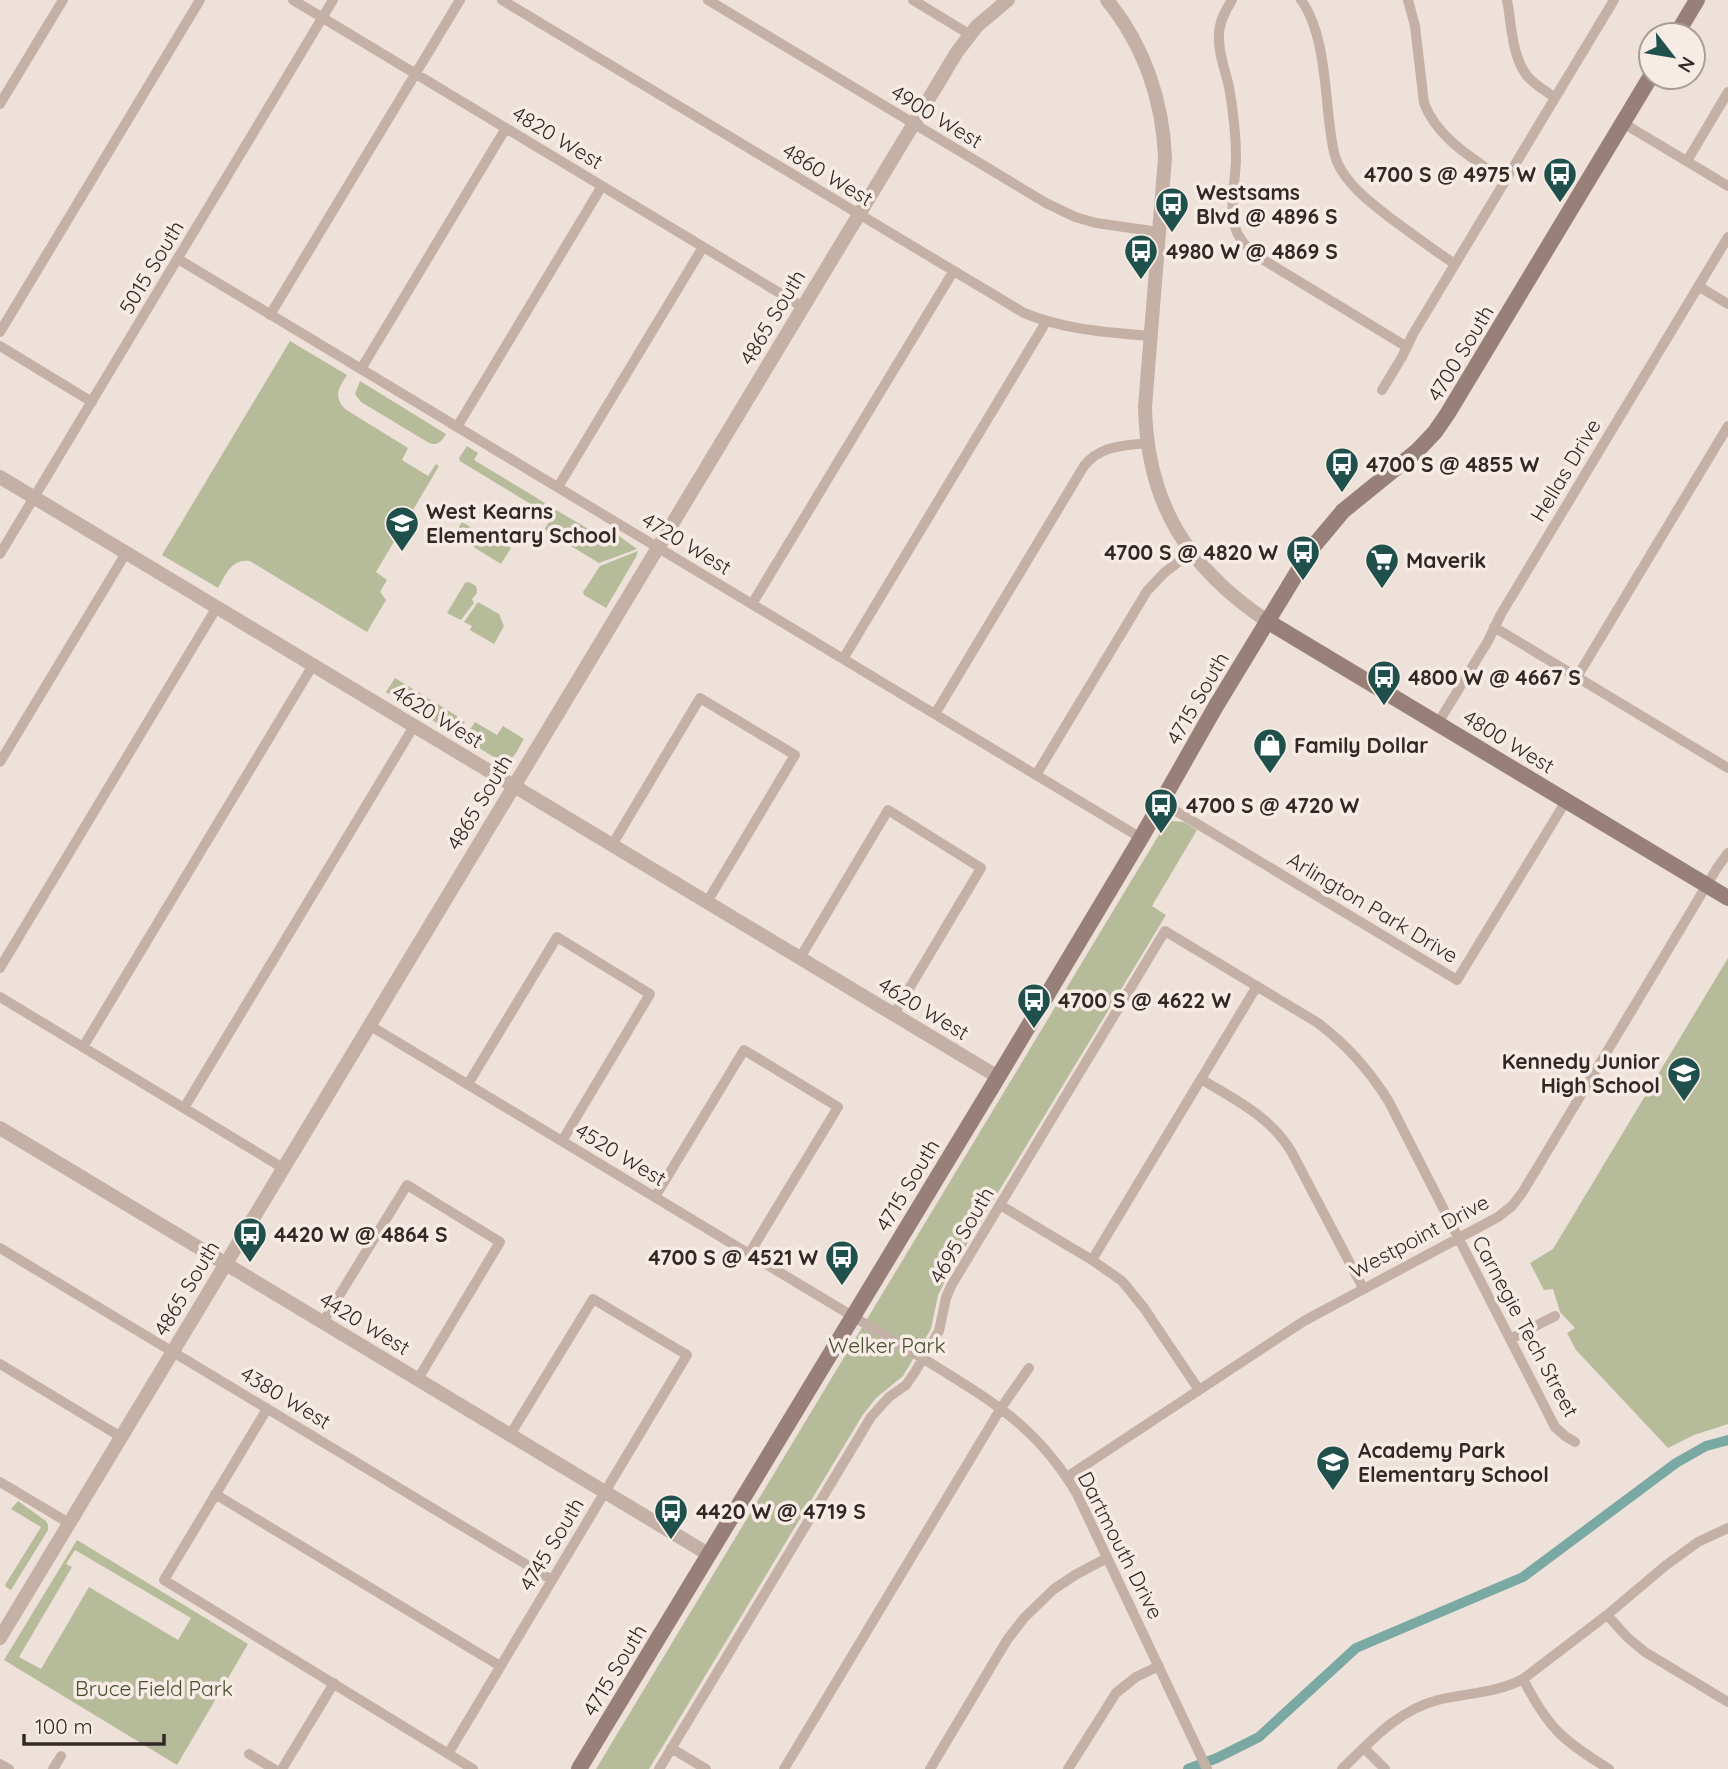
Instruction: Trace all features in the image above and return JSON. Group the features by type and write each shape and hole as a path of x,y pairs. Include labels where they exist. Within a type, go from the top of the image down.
{"main road":[{"path":"1684,21 1697,0"},
{"name":"4700 South","path":"1267,621 1320,537 1343,511 1417,451 1442,423 1642,91"},
{"name":"4800 West","path":"1267,621 1728,898"},
{"name":"4715 South","path":"579,1769 998,1077 1267,621"}],"street":[{"path":"0,104 63,0"},
{"path":"0,332 200,0"},
{"name":"4820 West","path":"293,0 803,307"},
{"name":"5015 South","path":"0,554 333,0"},
{"path":"270,314 460,0"},
{"name":"4860 West","path":"502,0 1024,313 1046,322 1073,328 1150,336"},
{"name":"4900 West","path":"708,0 1046,204 1096,223 1159,232"},
{"path":"913,0 969,34"},
{"name":"4865 South","path":"0,1638 957,52 969,34 1008,0"},
{"path":"1107,0 1140,51 1156,94 1164,143 1145,407 1150,461 1160,494 1174,525 1191,552 1205,570 1237,600 1267,621"},
{"path":"1232,0 1222,19 1218,49 1230,93 1236,132 1233,216 1239,236 1250,251 1262,259 1407,347"},
{"path":"1301,0 1309,13 1322,57 1330,132 1337,162 1365,198 1455,264"},
{"path":"1408,0 1415,26 1424,103 1429,115 1446,137 1505,181"},
{"path":"1507,0 1514,46 1521,66 1531,80 1555,98"},
{"path":"1382,390 1614,0"},
{"path":"1687,161 1728,92"},
{"path":"1623,123 1728,186"},
{"path":"361,369 506,128"},
{"path":"457,427 602,186"},
{"name":"Hellas Drive","path":"1438,723 1728,237"},
{"path":"558,488 703,247"},
{"name":"4720 West","path":"178,259 1141,838"},
{"path":"752,604 953,272"},
{"path":"1698,286 1728,304"},
{"path":"843,659 1046,322"},
{"path":"0,346 92,402"},
{"path":"1577,677 1728,426"},
{"path":"935,714 1090,458 1104,450 1147,443"},
{"name":"4620 West","path":"0,477 998,1077"},
{"path":"1035,775 1147,591 1164,573 1191,552"},
{"path":"0,762 126,553"},
{"path":"0,968 217,607"},
{"path":"1494,627 1728,768"},
{"path":"83,1047 313,665"},
{"path":"612,845 699,698 795,755 706,902"},
{"path":"184,1108 414,726"},
{"name":"Arlington Park Drive","path":"1161,802 1457,980 1566,801"},
{"path":"800,958 887,810 981,868 894,1014"},
{"name":"Westpoint Drive","path":"1067,1477 1304,1321 1498,1217 1511,1206 1522,1193 1728,853"},
{"name":"Carnegie Tech Street","path":"1165,931 1328,1031 1361,1063 1388,1102 1555,1427 1575,1442"},
{"name":"4695 South","path":"659,1769 871,1417 909,1381 923,1358 939,1331 951,1286 1165,931"},
{"path":"468,1084 556,937 650,994 562,1141"},
{"path":"1092,1260 1257,986"},
{"path":"0,997 283,1168"},
{"name":"4520 West","path":"369,1025 853,1316"},
{"path":"655,1197 744,1049 838,1107 749,1254"},
{"path":"1201,1079 1255,1111 1283,1139 1363,1288"},
{"name":"4420 West","path":"0,1128 708,1554"},
{"path":"323,1322 407,1185 500,1242 418,1379"},
{"path":"1000,1205 1114,1275 1134,1294 1199,1390"},
{"name":"4380 West","path":"0,1248 552,1580"},
{"name":"4745 South","path":"448,1754 687,1355 593,1299 510,1435"},
{"path":"1510,1339 1555,1315"},
{"name":"Dartmouth Drive","path":"853,1316 1002,1408 1049,1453 1080,1500 1205,1764"},
{"path":"0,1364 121,1437"},
{"path":"784,1769 1002,1408 1029,1368"},
{"path":"267,1409 164,1580 473,1769"},
{"path":"0,1482 69,1523"},
{"path":"215,1494 500,1666"},
{"path":"1342,1769 1395,1720 1414,1709 1435,1700 1512,1685 1523,1679 1607,1615 1665,1566 1698,1542 1728,1528"},
{"path":"930,1769 1007,1640 1024,1618 1054,1589 1107,1558"},
{"path":"1607,1615 1645,1652 1728,1702"},
{"path":"1068,1769 1116,1693 1136,1677 1159,1666"},
{"path":"1523,1679 1537,1706 1560,1735 1575,1748 1609,1769"},
{"path":"282,1769 334,1683"},
{"path":"671,1748 706,1769"},
{"path":"1364,1748 1385,1769"},
{"path":"249,1754 274,1769"},
{"path":"53,1769 61,1756"},
{"path":"0,1764 9,1769"}],"green space":[{"path":"290,341 347,375 338,392 341,405 408,448 402,460 428,476 436,464 439,466 376,572 387,580 380,592 386,600 367,632 250,561 234,565 218,588 162,555"},
{"path":"360,381 446,434 441,441 429,443 361,402 355,394"},
{"path":"467,446 478,453 474,460 545,503 541,508 537,508 460,461 459,458"},
{"path":"556,510 607,540 619,536 637,549 599,563 546,531 545,528"},
{"path":"462,522 503,546 506,542 509,544 511,548 501,564 454,535"},
{"path":"638,551 606,608 584,595 583,592 600,566"},
{"path":"465,583 476,586 477,593 472,599 474,603 461,620 447,613"},
{"path":"478,602 499,614 504,626 494,644 470,630 472,626 464,622"},
{"path":"395,678 465,722 457,735 386,692"},
{"path":"475,722 497,735 503,726 524,739 513,757 502,762 464,739"},
{"name":"Welker Park","path":"1172,821 1184,822 1197,830 1152,906 1166,915 948,1275 938,1295 931,1329 903,1376 876,1398 862,1416 649,1769 596,1769 1163,828"},
{"name":"Kennedy Junior High School","path":"1728,958 1728,1424 1694,1435 1668,1448 1576,1350 1567,1333 1575,1328 1560,1312 1553,1289 1544,1290 1530,1263 1553,1249"},
{"path":"18,1501 46,1521 48,1530 11,1590 5,1585 41,1527 11,1509"},
{"name":"Bruce Field Park","path":"77,1540 248,1644 177,1765 4,1660","holes":["75,1550 191,1618 178,1640 89,1587 41,1669 19,1657 72,1567 66,1564"]}],"waterway":[{"path":"1188,1769 1259,1737 1356,1648 1523,1577 1676,1463 1706,1446 1728,1440"}],"place":[{"name":"4700 S @ 4975 W","path":"1560,204"},
{"name":"Westsams Blvd @ 4896 S","path":"1172,234"},
{"name":"4980 W @ 4869 S","path":"1141,281"},
{"name":"4700 S @ 4855 W","path":"1342,494"},
{"name":"West Kearns Elementary School","path":"402,553"},
{"name":"4700 S @ 4820 W","path":"1303,582"},
{"name":"Maverik","path":"1382,590"},
{"name":"4800 W @ 4667 S","path":"1384,707"},
{"name":"Family Dollar","path":"1270,775"},
{"name":"4700 S @ 4720 W","path":"1161,835"},
{"name":"4700 S @ 4622 W","path":"1034,1030"},
{"name":"Kennedy Junior High School","path":"1684,1103"},
{"name":"4420 W @ 4864 S","path":"250,1264"},
{"name":"4700 S @ 4521 W","path":"842,1287"},
{"name":"Academy Park Elementary School","path":"1333,1492"},
{"name":"4420 W @ 4719 S","path":"671,1541"}]}
